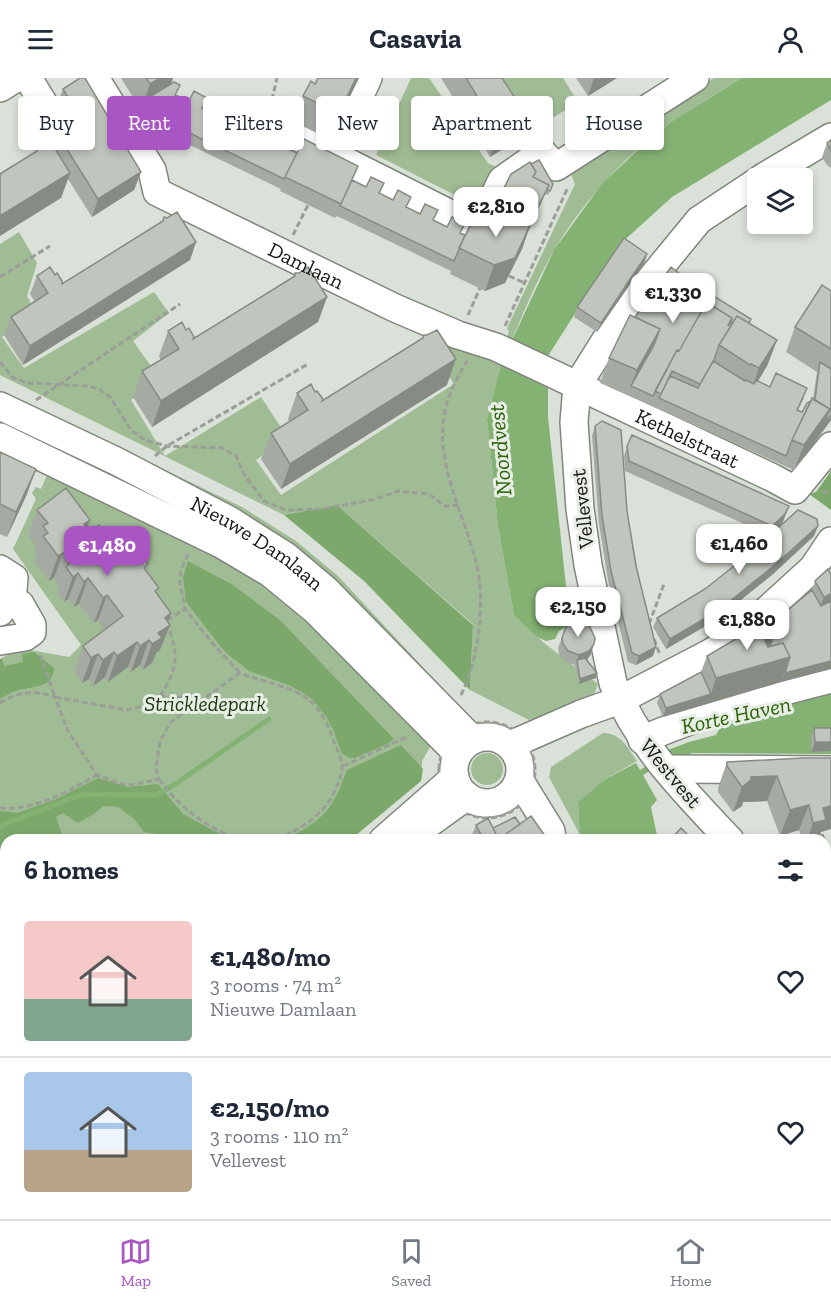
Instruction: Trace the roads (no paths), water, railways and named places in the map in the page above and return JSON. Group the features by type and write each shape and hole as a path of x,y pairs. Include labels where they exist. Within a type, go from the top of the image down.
{"street":[{"path":"0,88 16,78"},
{"path":"28,78 39,96"},
{"name":"Damlaan","path":"95,78 152,170 157,192 395,308 565,380"},
{"path":"332,154 368,78"},
{"path":"304,140 478,228 502,180 542,152 556,167 694,78"},
{"path":"779,168 831,137"},
{"path":"565,380 612,330 699,220 747,189"},
{"name":"Kethelstraat","path":"565,380 795,490 831,446"},
{"name":"Vellevest","path":"565,380 574,422 588,565 613,683 620,700"},
{"name":"Nieuwe Damlaan","path":"0,406 116,461 229,520 287,557 325,589 452,773"},
{"name":"Nieuwe Damlaan","path":"0,437 221,544 270,573 315,610 452,773"},
{"path":"452,773 474,800 488,803 500,801 581,714 620,700 710,653 744,631 813,568 831,541"},
{"path":"0,568 14,578 6,607 20,604 32,625 32,632 25,637 0,641"},
{"path":"642,740 687,720 831,679"},
{"name":"Westvest","path":"620,700 642,740 725,834"},
{"path":"389,834 493,737 520,777 551,834"},
{"path":"666,769 831,770"},
{"path":"410,834 452,773"},
{"path":"520,777 538,834"}],"water":[{"name":"Noordvest","path":"742,78 831,78 831,100 672,197 618,246 548,356 548,417 570,624 559,631 555,639 546,641 537,637 514,615 498,526 487,419 501,364 554,250 601,185 638,150 664,150 664,128"},
{"path":"831,690 831,754 692,753 674,760 672,757 643,775 657,800 651,807 657,834 580,834 578,802 604,780 636,763 640,770 670,752 668,750 716,735 719,729 777,704"}],"waterway":[{"path":"0,826 83,794 156,795 269,719"}],"park label":[{"name":"Strickledepark","path":"205,703"}],"water label":[{"name":"Korte Haven","path":"736,715"}]}
